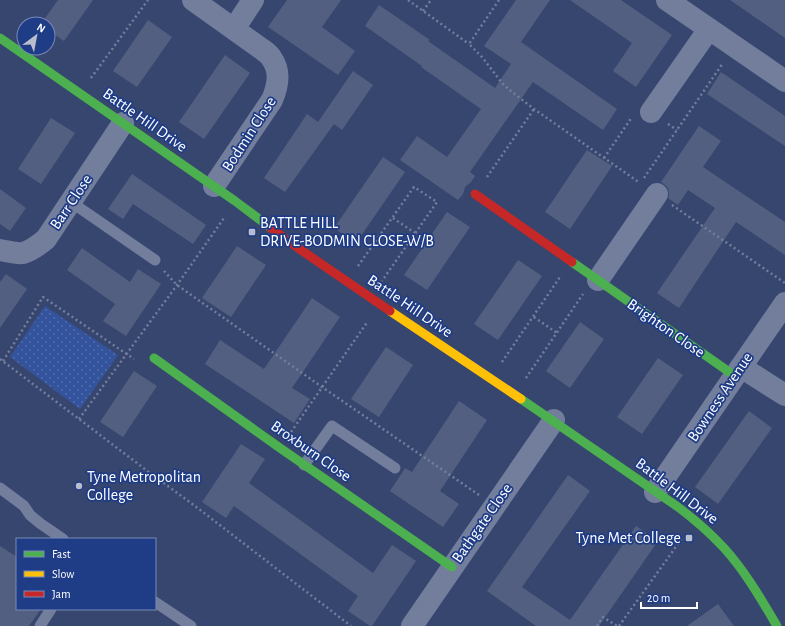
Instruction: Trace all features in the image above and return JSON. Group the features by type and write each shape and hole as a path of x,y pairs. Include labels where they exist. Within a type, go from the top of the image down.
{"street":[{"name":"Bodmin Close","path":"193,0 263,50 272,58 277,69 278,79 272,100 214,186"},
{"path":"234,29 253,0"},
{"path":"667,0 785,81"},
{"path":"651,112 709,29"},
{"name":"Battle Hill Drive","path":"0,38 214,186 298,248 554,420 695,520 725,549 759,595 777,626"},
{"name":"Barr Close","path":"0,250 23,253 46,239 123,123"},
{"path":"591,286 649,189"},
{"name":"Brighton Close","path":"476,194 591,286 738,371"},
{"name":"Bowness Avenue","path":"656,492 785,303"},
{"name":"Broxburn Close","path":"154,358 280,448 452,567"},
{"path":"738,371 785,395"},
{"name":"Bathgate Close","path":"412,626 554,420"}],"lane":[{"path":"71,202 155,260"},
{"path":"304,464 332,426 395,468"},
{"path":"0,488 24,506 30,515 41,524 62,538"},
{"path":"156,603 191,626"},
{"path":"40,626 50,610"}],"path":[{"path":"80,93 148,0"},
{"path":"408,0 469,44 482,57 502,83 534,109 785,284"},
{"path":"424,11 431,0"},
{"path":"469,44 499,0"},
{"path":"649,189 734,46"},
{"path":"476,194 534,109"},
{"path":"347,281 414,187 437,202 370,297"},
{"path":"79,419 177,285 235,201"},
{"path":"393,218 415,233"},
{"path":"155,260 177,285 494,505"},
{"path":"492,378 564,272"},
{"path":"515,394 557,332 591,286"},
{"path":"3,362 43,297 145,367 154,358"},
{"path":"280,448 380,304"},
{"path":"534,317 557,332"},
{"path":"0,359 351,626"},
{"path":"598,626 603,617 618,626 695,520"}],"shaded area":[{"path":"45,306 118,355 80,409 10,357"}],"building":[{"path":"58,0 93,0 64,41 56,36 56,16 47,16"},
{"path":"287,0 341,0 322,27 355,51 338,75 268,27"},
{"path":"516,0 550,0 521,42 617,109 603,130 533,82 470,172 475,176 465,187 463,194 458,200 400,160 417,136 447,157 481,109 365,26 379,5 430,40 428,41 495,88 511,64 484,46"},
{"path":"570,0 621,0 672,35 636,87 613,71 632,43"},
{"path":"730,0 785,0 785,38"},
{"path":"148,20 172,37 137,87 113,71"},
{"path":"225,55 250,73 204,139 179,122"},
{"path":"353,71 373,85 342,130 334,124 285,192 264,178 307,114 318,122"},
{"path":"721,72 785,116 785,146 707,94"},
{"path":"51,118 75,133 41,184 18,169"},
{"path":"699,126 721,141 703,167 785,222 785,255 736,222 679,308 657,293 715,208 688,190 678,205 668,198 668,188 661,182"},
{"path":"587,150 612,166 570,229 545,212"},
{"path":"383,157 405,172 356,243 334,228"},
{"path":"132,174 206,225 193,244 133,204 123,219 108,209"},
{"path":"0,189 26,208 10,231 0,224"},
{"path":"447,212 470,227 427,290 404,275"},
{"path":"237,246 266,265 231,317 202,298"},
{"path":"82,248 130,282 138,269 161,284 126,336 103,321 115,304 67,270"},
{"path":"518,260 542,276 498,340 474,324"},
{"path":"6,274 27,289 0,328 0,282"},
{"path":"312,298 340,317 292,388 310,399 294,423 205,364 220,340 264,369"},
{"path":"580,322 604,339 570,388 546,371"},
{"path":"386,347 413,365 379,417 351,399"},
{"path":"658,358 683,375 642,434 617,417"},
{"path":"134,371 157,386 123,437 100,422"},
{"path":"459,401 487,420 440,491 459,504 443,527 390,491 405,468 412,472"},
{"path":"749,411 772,428 718,504 695,487"},
{"path":"241,444 265,459 249,483 373,573 392,545 416,561 372,626 348,611 358,596 234,506 226,518 202,502"},
{"path":"568,475 590,491 522,587 570,620 636,526 658,541 599,626 536,626 487,591"},
{"path":"0,546 16,556 16,610 40,610 29,626 0,626"},
{"path":"718,604 734,626 687,626"}],"traffic: fast":[{"path":"0,38 235,201 271,228"},
{"path":"572,262 735,376"},
{"path":"154,358 280,448 452,567"},
{"path":"521,399 678,507 702,526 724,548 739,566 777,626"}],"traffic: slow":[{"path":"390,311 521,399"}],"traffic: jam":[{"path":"475,194 572,262"},
{"path":"271,228 390,311"}],"place":[{"name":"BATTLE HILL DRIVE-BODMIN CLOSE-W/B","path":"252,232"},
{"name":"Tyne Metropolitan College","path":"79,486"},
{"name":"Tyne Met College","path":"689,538"}]}
